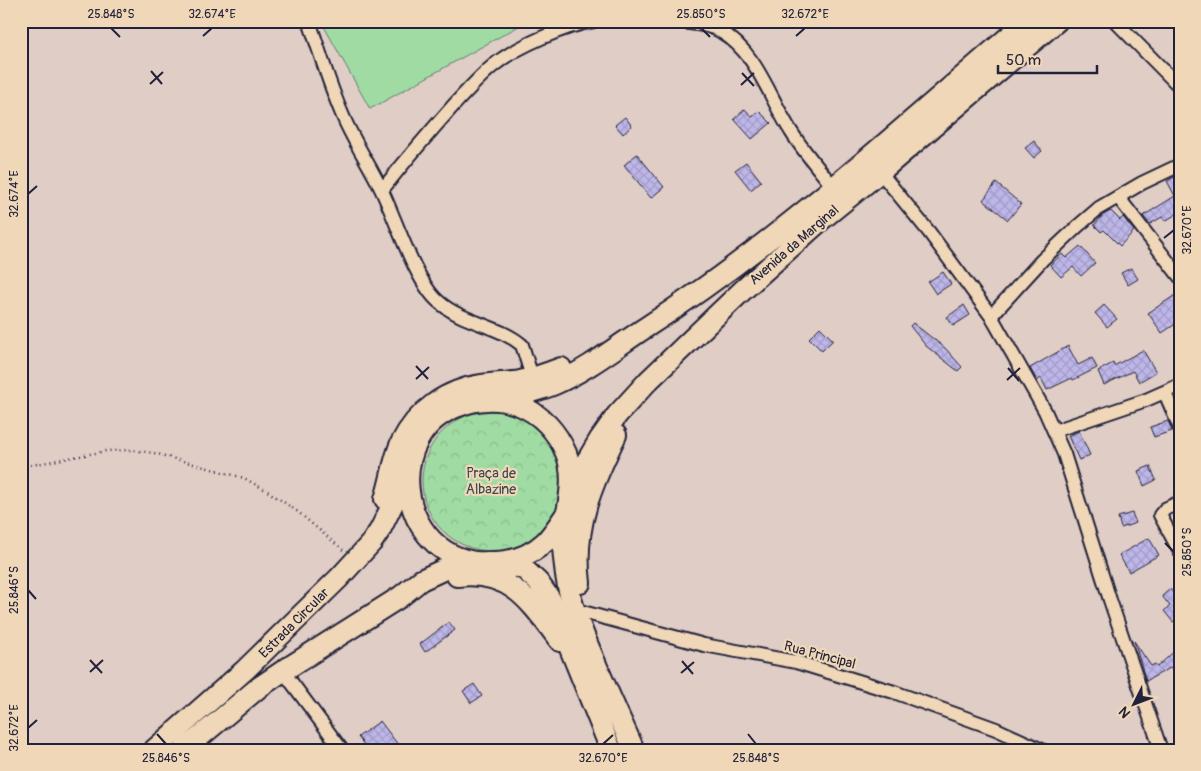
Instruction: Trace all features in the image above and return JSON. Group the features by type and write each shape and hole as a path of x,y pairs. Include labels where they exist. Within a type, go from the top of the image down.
{"main road":[{"name":"Avenida da Marginal","path":"497,400 535,391 557,383 663,316 725,273 834,188 1027,21"},
{"name":"Avenida da Marginal","path":"568,508 585,464 600,439 617,415 648,381 821,220 1057,21"},
{"path":"338,578 381,510 401,445 409,429 421,414 442,398 458,391 532,377 601,356"},
{"path":"602,678 583,612 578,567 580,537 585,509 594,479 616,434 648,381"},
{"path":"568,508 545,542 526,555 506,562 477,562 449,553 430,538 417,520 409,498 407,474 413,449 427,428 440,416 471,401 497,400 519,405 540,417 556,434 567,455 571,478 568,508 563,544 566,575 580,626 634,750"},
{"name":"Estrada Circular","path":"154,750 245,670 372,542 380,530 407,474"},
{"name":"Estrada Circular","path":"184,750 258,688 400,597 421,580 435,573 477,562 523,568 538,582 550,599 565,632 573,659 611,750"},
{"path":"400,597 431,584 458,576 480,575 499,579 516,589 533,605 573,659"}],"street":[{"path":"309,21 342,115 382,190 416,268 426,286 437,301 453,313 519,342 524,350 532,377"},
{"path":"382,190 415,148 469,89 494,65 524,47 552,34 594,21"},
{"path":"675,21 718,30 740,47 760,75 775,106 792,133 834,188"},
{"path":"1114,21 1180,87"},
{"path":"991,316 1042,260 1099,208 1142,183 1180,165"},
{"path":"880,172 929,232 991,316 1046,411 1064,454 1104,582 1161,750"},
{"path":"1118,197 1180,277"},
{"path":"1054,431 1165,393 1180,385"},
{"path":"1165,393 1180,428"},
{"path":"1180,502 1165,509 1160,515 1180,552"},
{"name":"Rua Principal","path":"583,612 704,644 805,664 894,692 996,729 1042,750"},
{"path":"283,671 342,750"}],"path":[{"path":"21,467 106,451 130,450 154,453 220,470 244,478 268,492 298,512 352,557"}],"green space":[{"path":"321,21 528,21 370,109"},
{"name":"Praça de Albazine","path":"492,411 506,412 519,416 542,431 557,454 561,467 561,495 557,508 542,531 519,546 506,550 492,551 478,550 465,546 442,531 427,508 423,495 422,481 423,467 427,454 442,431 465,416 478,412"}],"building":[{"path":"745,109 752,117 759,111 771,123 752,139 734,119"},
{"path":"625,117 632,126 623,134 615,125"},
{"path":"1034,141 1042,151 1034,158 1025,148"},
{"path":"637,154 664,187 651,198 624,165"},
{"path":"746,162 761,181 751,190 735,170"},
{"path":"1180,174 1180,212 1165,221 1162,217 1150,224 1143,216 1175,196 1167,181"},
{"path":"996,183 1021,204 1008,220 983,200"},
{"path":"1111,211 1120,220 1123,217 1134,231 1120,246 1104,230 1101,232 1094,225 1103,215"},
{"path":"1080,246 1095,263 1081,276 1073,267 1061,277 1050,265 1062,254 1066,258"},
{"path":"1131,268 1138,279 1128,285 1121,273"},
{"path":"943,272 951,284 936,294 928,282"},
{"path":"1180,292 1180,321 1162,333 1148,313"},
{"path":"964,305 970,315 953,326 947,317"},
{"path":"1104,305 1117,319 1107,327 1095,313"},
{"path":"913,323 945,348 962,367 958,371 926,346 910,326"},
{"path":"820,327 833,340 822,351 809,338"},
{"path":"1068,346 1078,365 1092,358 1097,368 1047,390 1041,378 1037,381 1030,368"},
{"path":"1143,350 1156,372 1139,382 1133,371 1104,385 1098,371 1113,363 1114,366"},
{"path":"1168,421 1172,431 1154,437 1150,427"},
{"path":"1079,431 1090,455 1079,460 1068,436"},
{"path":"1150,466 1156,480 1144,486 1138,471"},
{"path":"1132,513 1136,523 1121,528 1118,517"},
{"path":"1149,538 1159,555 1129,572 1119,555"},
{"path":"1170,589 1180,599 1180,617 1173,622 1164,611 1170,606 1162,596"},
{"path":"449,622 455,630 425,652 420,644"},
{"path":"1134,641 1151,666 1155,664 1157,667 1180,646 1180,661 1171,669 1146,681"},
{"path":"474,684 482,696 471,703 463,691"},
{"path":"380,721 402,750 368,750 358,737"}]}
